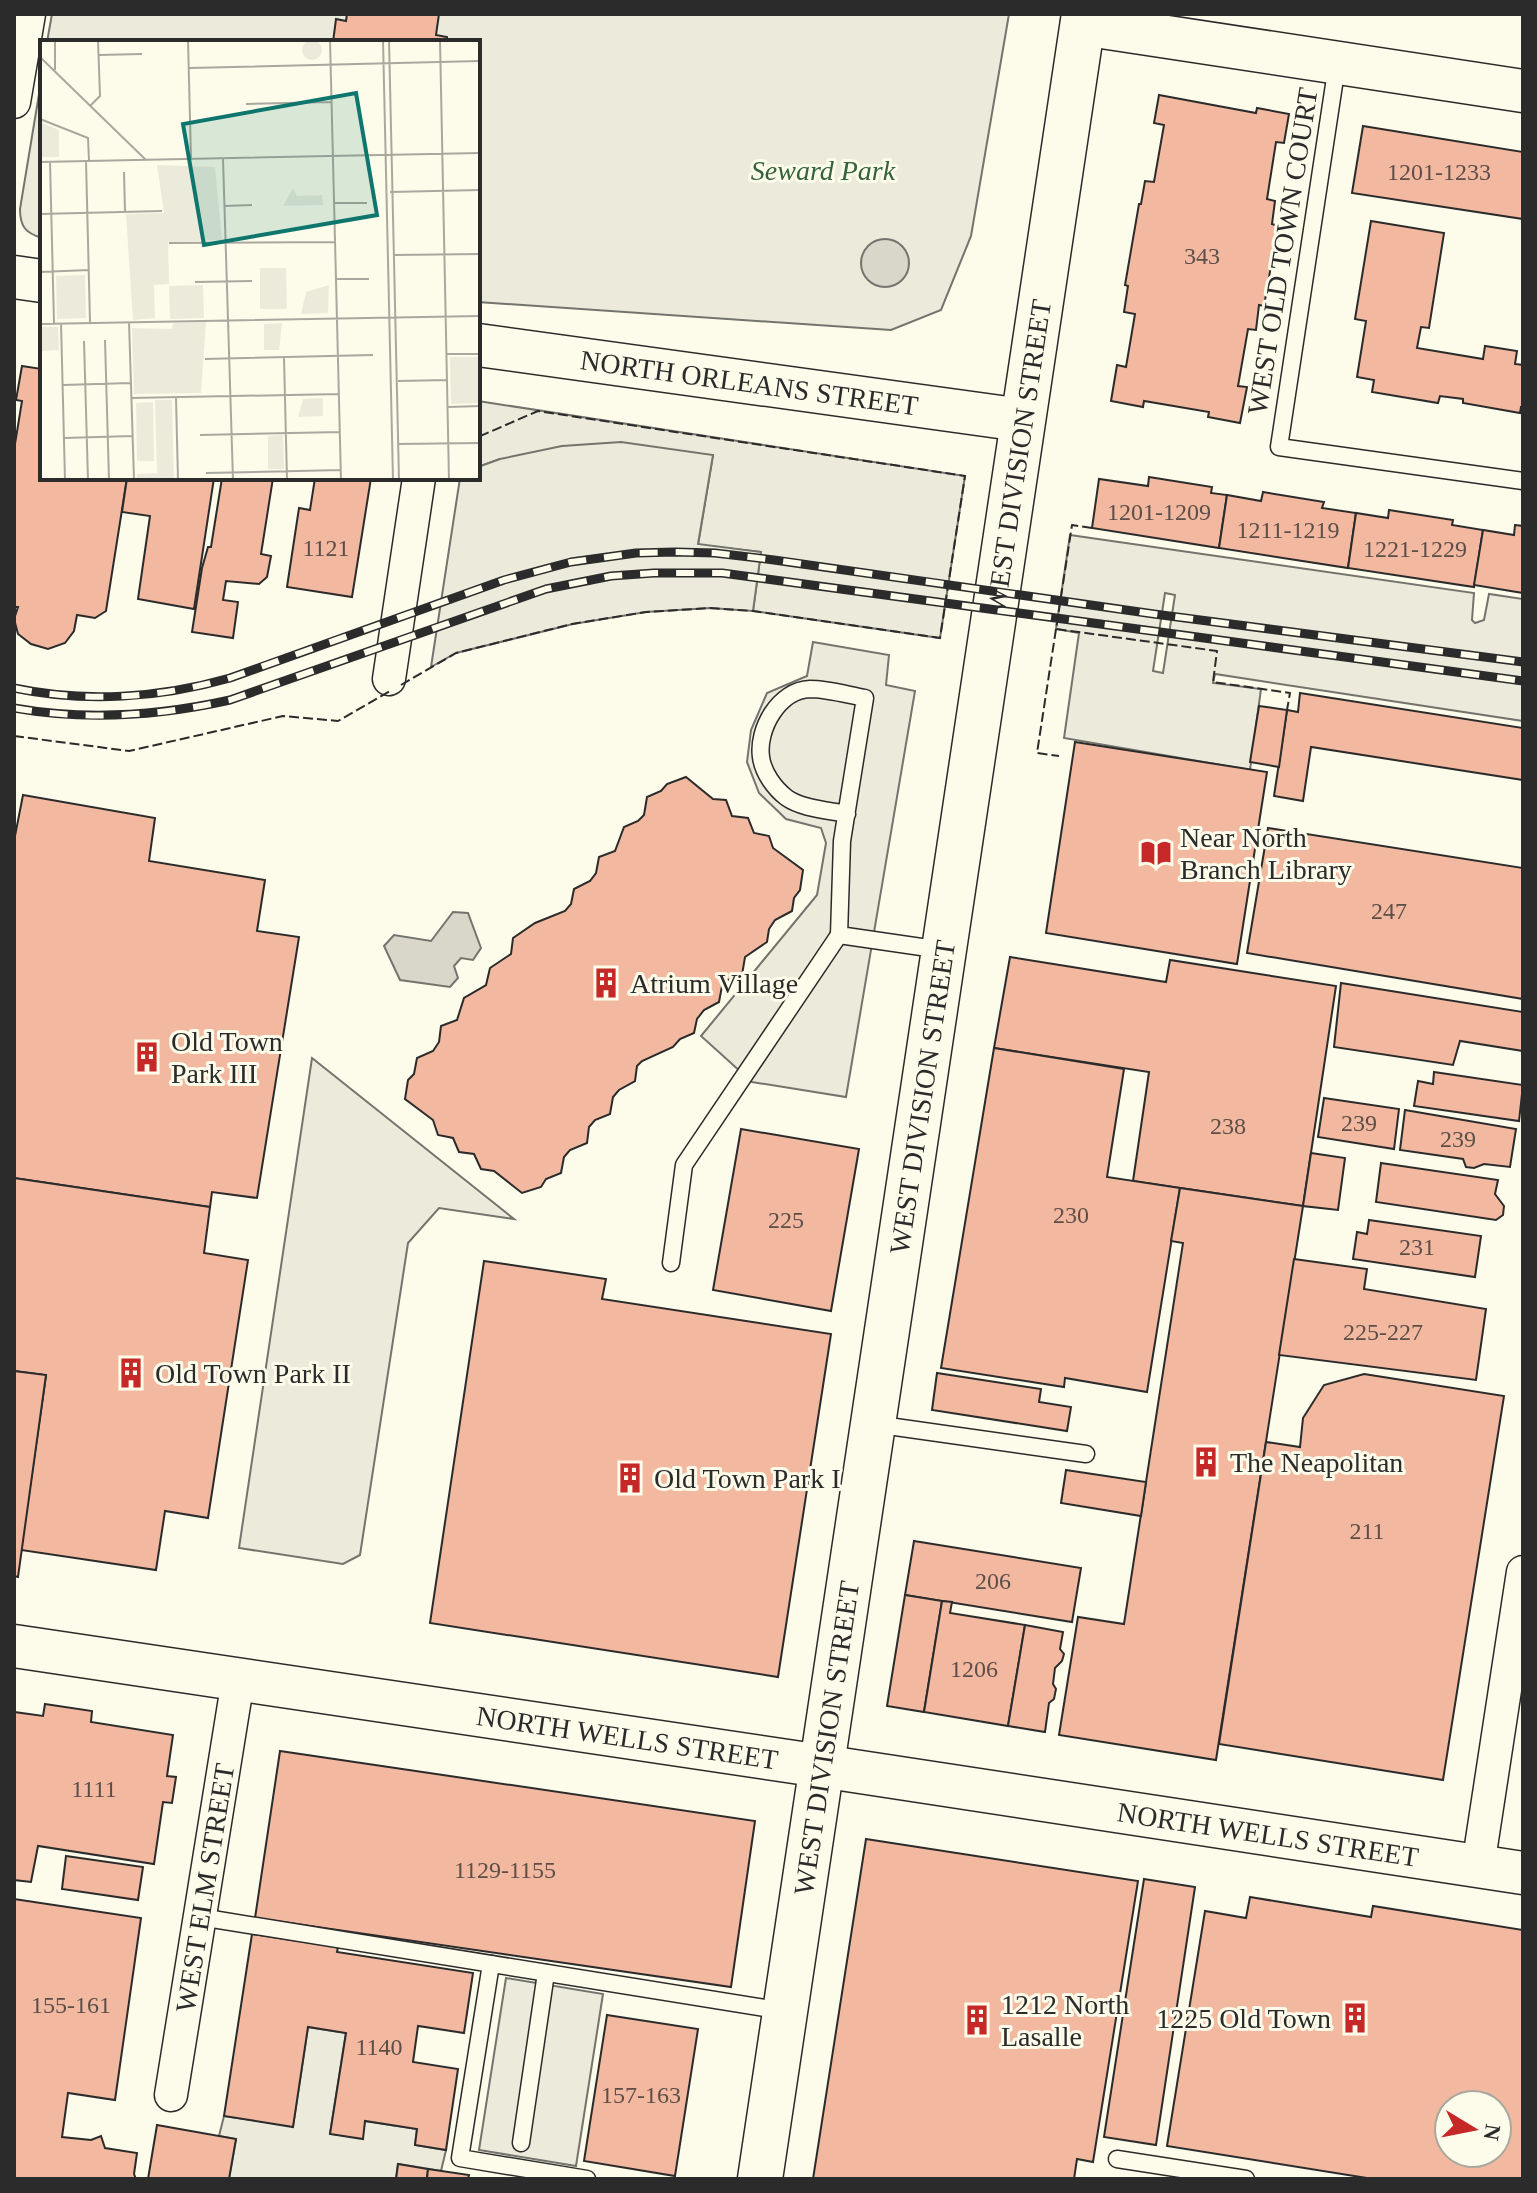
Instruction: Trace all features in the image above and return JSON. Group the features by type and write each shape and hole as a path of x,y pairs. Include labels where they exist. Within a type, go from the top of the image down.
{"main road":[{"name":"WEST DIVISION STREET","path":"760,2179 1083,19"}],"street":[{"path":"1083,19 1337,63 1523,91"},
{"path":"14,102 23,32"},
{"path":"14,277 40,281"},
{"name":"NORTH ORLEANS STREET","path":"480,345 1022,420"},
{"path":"389,679 419,480"},
{"path":"1478,1866 1523,1572"},
{"name":"NORTH WELLS STREET","path":"14,1646 1523,1873"},
{"name":"WEST ELM STREET","path":"171,2095 238,1680"}],"lane":[{"name":"WEST OLD TOWN COURT","path":"1337,63 1279,447 1523,481"},
{"path":"671,1263 684,1165 839,935 842,841 847,814 865,698 809,689 789,695 772,712 763,733 761,757 772,783 789,799 809,807 847,814"},
{"path":"839,935 944,950"},
{"path":"872,1424 1086,1454"},
{"path":"200,1917 785,2012"},
{"path":"491,1964 460,2158 587,2179"},
{"path":"521,2143 546,1973"},
{"path":"1117,2159 1246,2179"}],"green space":[{"name":"Seward Park","path":"52,14 1009,14 971,236 941,310 891,330 480,302 480,40 47,40"},
{"path":"40,88 40,237 25,228 20,209"},
{"path":"480,401 965,476 940,638 753,611 761,552 698,545 713,455 500,459 480,466"},
{"path":"312,1058 514,1219 439,1208 408,1243 360,1555 343,1564 239,1548"},
{"path":"308,2027 346,2033 330,2134 362,2138 365,2121 417,2129 415,2145 446,2150 441,2171 398,2164 396,2179 229,2179 236,2139 219,2136 224,2116 293,2126"}],"shaded area":[{"path":"885,239 902,246 909,263 902,280 885,287 868,280 861,263 868,246"},
{"path":"621,442 713,455 698,544 761,552 753,611 710,608 646,612 573,624 456,653 431,667 460,480 480,480 480,466 500,459 562,446"},
{"path":"1070,535 1474,593 1472,620 1475,623 1484,620 1489,594 1523,599 1523,721 1215,674 1213,683 1261,689 1250,770 1064,738 1079,633 1056,629","holes":["1165,593 1175,595 1163,673 1153,671"]},
{"path":"813,642 889,655 886,685 915,691 846,1097 752,1082 701,1036 817,895 826,843 821,828 786,819 759,793 747,762 751,730 767,693 807,676"},
{"path":"453,912 468,913 481,948 473,960 461,958 454,966 458,978 450,987 400,980 384,946 394,935 431,941"},
{"path":"506,1978 603,1994 576,2166 479,2150"}],"building":[{"path":"347,14 439,14 436,35 447,37 447,40 333,40 336,19 346,21"},
{"path":"1159,95 1256,113 1257,108 1289,114 1284,143 1276,142 1267,199 1275,201 1272,224 1278,226 1264,306 1259,305 1256,330 1248,329 1238,386 1247,387 1240,423 1208,417 1209,412 1144,401 1143,407 1111,401 1117,365 1126,367 1135,314 1124,312 1128,286 1125,285 1145,181 1154,182 1164,125 1154,123"},
{"path":"1363,126 1523,152 1523,219 1352,193"},
{"path":"1371,221 1444,233 1429,328 1421,327 1417,348 1483,359 1485,346 1517,351 1515,364 1523,365 1523,407 1520,413 1463,403 1463,399 1440,396 1438,403 1372,392 1374,380 1357,377 1366,321 1355,319"},
{"path":"22,366 40,369 40,480 127,480 106,611 95,618 77,615 74,631 65,643 48,649 31,644 18,634 14,619 18,607 14,607 14,450 22,401 16,400"},
{"path":"1149,477 1212,487 1211,493 1227,495 1219,548 1092,528 1099,479 1148,486"},
{"path":"127,480 214,480 194,609 138,599 150,516 122,512"},
{"path":"222,480 273,480 261,554 271,556 267,577 259,584 226,581 223,600 238,602 233,638 192,632 202,568 208,547 211,547"},
{"path":"315,480 371,480 352,597 287,587 299,508 310,510"},
{"path":"1263,492 1324,502 1322,508 1356,513 1348,568 1219,548 1227,495 1261,501"},
{"path":"1389,510 1453,520 1452,525 1483,530 1474,587 1348,568 1356,513 1388,518"},
{"path":"1515,525 1523,526 1523,593 1474,585 1483,530 1514,535"},
{"path":"1300,693 1523,728 1523,780 1311,747 1303,801 1274,796 1287,710 1298,712"},
{"path":"1259,706 1287,710 1279,767 1250,762"},
{"name":"Near North Branch Library","path":"1075,742 1267,772 1237,964 1046,933"},
{"name":"Atrium Village","path":"686,777 713,799 726,800 732,816 748,818 754,833 769,836 773,848 803,870 792,911 775,920 769,929 767,942 745,957 742,975 722,986 719,1002 704,1010 697,1019 694,1033 637,1066 635,1081 613,1097 610,1114 595,1120 589,1127 587,1143 570,1150 564,1157 561,1173 546,1179 541,1187 522,1193 494,1171 481,1169 474,1154 459,1152 453,1138 438,1135 433,1120 405,1099 408,1080 414,1074 417,1058 433,1051 439,1042 441,1026 457,1020 464,998 486,985 490,968 511,954 513,938 535,923 565,911 571,904 574,889 590,881 596,873 599,857 615,851 624,827 644,815 647,797 661,791 667,784"},
{"name":"Old Town Park III","path":"23,795 155,818 149,861 265,880 257,931 299,937 257,1198 212,1192 210,1207 14,1178 14,841"},
{"path":"1268,828 1523,868 1523,999 1247,953"},
{"path":"1010,957 1166,982 1170,960 1336,986 1303,1206 1133,1181 1149,1072 994,1048"},
{"path":"1341,983 1523,1012 1523,1051 1460,1041 1453,1065 1334,1047"},
{"path":"994,1048 1124,1069 1107,1177 1180,1188 1147,1392 1065,1378 1064,1387 941,1368"},
{"path":"1434,1072 1523,1085 1519,1121 1414,1106 1418,1081 1433,1084"},
{"path":"1324,1098 1399,1109 1394,1149 1318,1137"},
{"path":"1405,1110 1516,1129 1510,1167 1484,1164 1466,1167 1463,1159 1400,1150"},
{"path":"741,1129 859,1149 831,1311 713,1290"},
{"path":"1311,1153 1345,1158 1338,1210 1303,1206"},
{"path":"1381,1163 1498,1180 1495,1194 1504,1206 1503,1215 1496,1220 1376,1202"},
{"name":"Old Town Park II","path":"14,1178 210,1207 204,1253 248,1260 208,1518 165,1511 156,1570 21,1550 46,1375 14,1371"},
{"name":"The Neapolitan","path":"1180,1188 1303,1206 1216,1760 1059,1735 1078,1617 1124,1624 1183,1243 1171,1241"},
{"path":"1369,1220 1481,1236 1475,1277 1353,1259 1357,1232 1367,1234"},
{"path":"1294,1259 1367,1269 1364,1289 1486,1309 1476,1380 1279,1355"},
{"name":"Old Town Park I","path":"484,1261 606,1279 602,1299 831,1334 778,1677 430,1623"},
{"path":"14,1371 46,1375 18,1577 14,1576"},
{"path":"937,1373 1041,1389 1039,1402 1071,1407 1067,1431 932,1410"},
{"path":"1364,1374 1504,1396 1443,1780 1219,1744 1266,1442 1300,1447 1303,1418 1324,1385"},
{"path":"1066,1470 1146,1482 1141,1516 1061,1503"},
{"path":"914,1541 1081,1568 1072,1622 905,1595"},
{"path":"905,1595 942,1601 924,1712 887,1706"},
{"path":"942,1601 952,1602 950,1613 1025,1625 1008,1726 924,1712"},
{"path":"1025,1625 1063,1632 1060,1649 1064,1654 1055,1668 1053,1684 1056,1689 1054,1699 1049,1703 1045,1732 1008,1726"},
{"path":"45,1704 92,1711 91,1722 173,1735 167,1776 176,1777 172,1803 163,1802 154,1864 38,1846 31,1882 14,1880 14,1712 43,1716"},
{"path":"280,1751 755,1821 731,1987 255,1918"},
{"name":"1212 North Lasalle","path":"866,1839 1138,1881 1093,2162 1077,2159 1074,2179 813,2179"},
{"path":"66,1856 143,1867 138,1900 62,1889"},
{"path":"1144,1879 1195,1887 1156,2145 1104,2137"},
{"name":"1225 Old Town","path":"1250,1897 1371,1917 1373,1906 1523,1930 1523,2179 1373,2179 1167,2146 1205,1911 1246,1918"},
{"path":"14,1899 141,1918 115,2100 68,2093 62,2137 91,2140 101,2136 105,2148 137,2153 136,2179 14,2179"},
{"path":"252,1934 338,1947 337,1952 473,1973 464,2033 418,2026 413,2062 458,2069 446,2150 415,2145 417,2129 365,2121 363,2139 330,2134 346,2033 308,2027 293,2127 224,2116"},
{"path":"607,2015 698,2029 675,2176 584,2161"},
{"path":"157,2125 236,2139 229,2179 148,2179"},
{"path":"398,2164 428,2169 427,2179 396,2179"},
{"path":"428,2169 469,2175 468,2179 427,2179"}],"railway":[{"path":"14,688 95,697 150,694 204,685 504,580 571,562 636,553 675,552 774,560 1523,662"},
{"path":"14,708 69,714 123,715 176,710 230,700 546,589 611,576 654,573 722,573 1523,681"}],"fence":[{"path":"401,685 456,653 572,624 646,612 710,608 753,611 940,638 965,476 538,411 480,436"},
{"path":"1092,528 1072,525 1056,629 1217,651 1213,682 1290,693 1287,710"},
{"path":"1056,629 1037,753 1059,756"},
{"path":"14,736 129,751 283,716 338,721 390,691"}],"place":[{"name":"Near North Branch Library","path":"1156,853"},
{"name":"Atrium Village","path":"606,983"},
{"name":"Old Town Park III","path":"147,1057"},
{"name":"Old Town Park II","path":"131,1373"},
{"name":"The Neapolitan","path":"1206,1462"},
{"name":"Old Town Park I","path":"630,1478"},
{"name":"1225 Old Town","path":"1355,2018"},
{"name":"1212 North Lasalle","path":"977,2020"}]}
